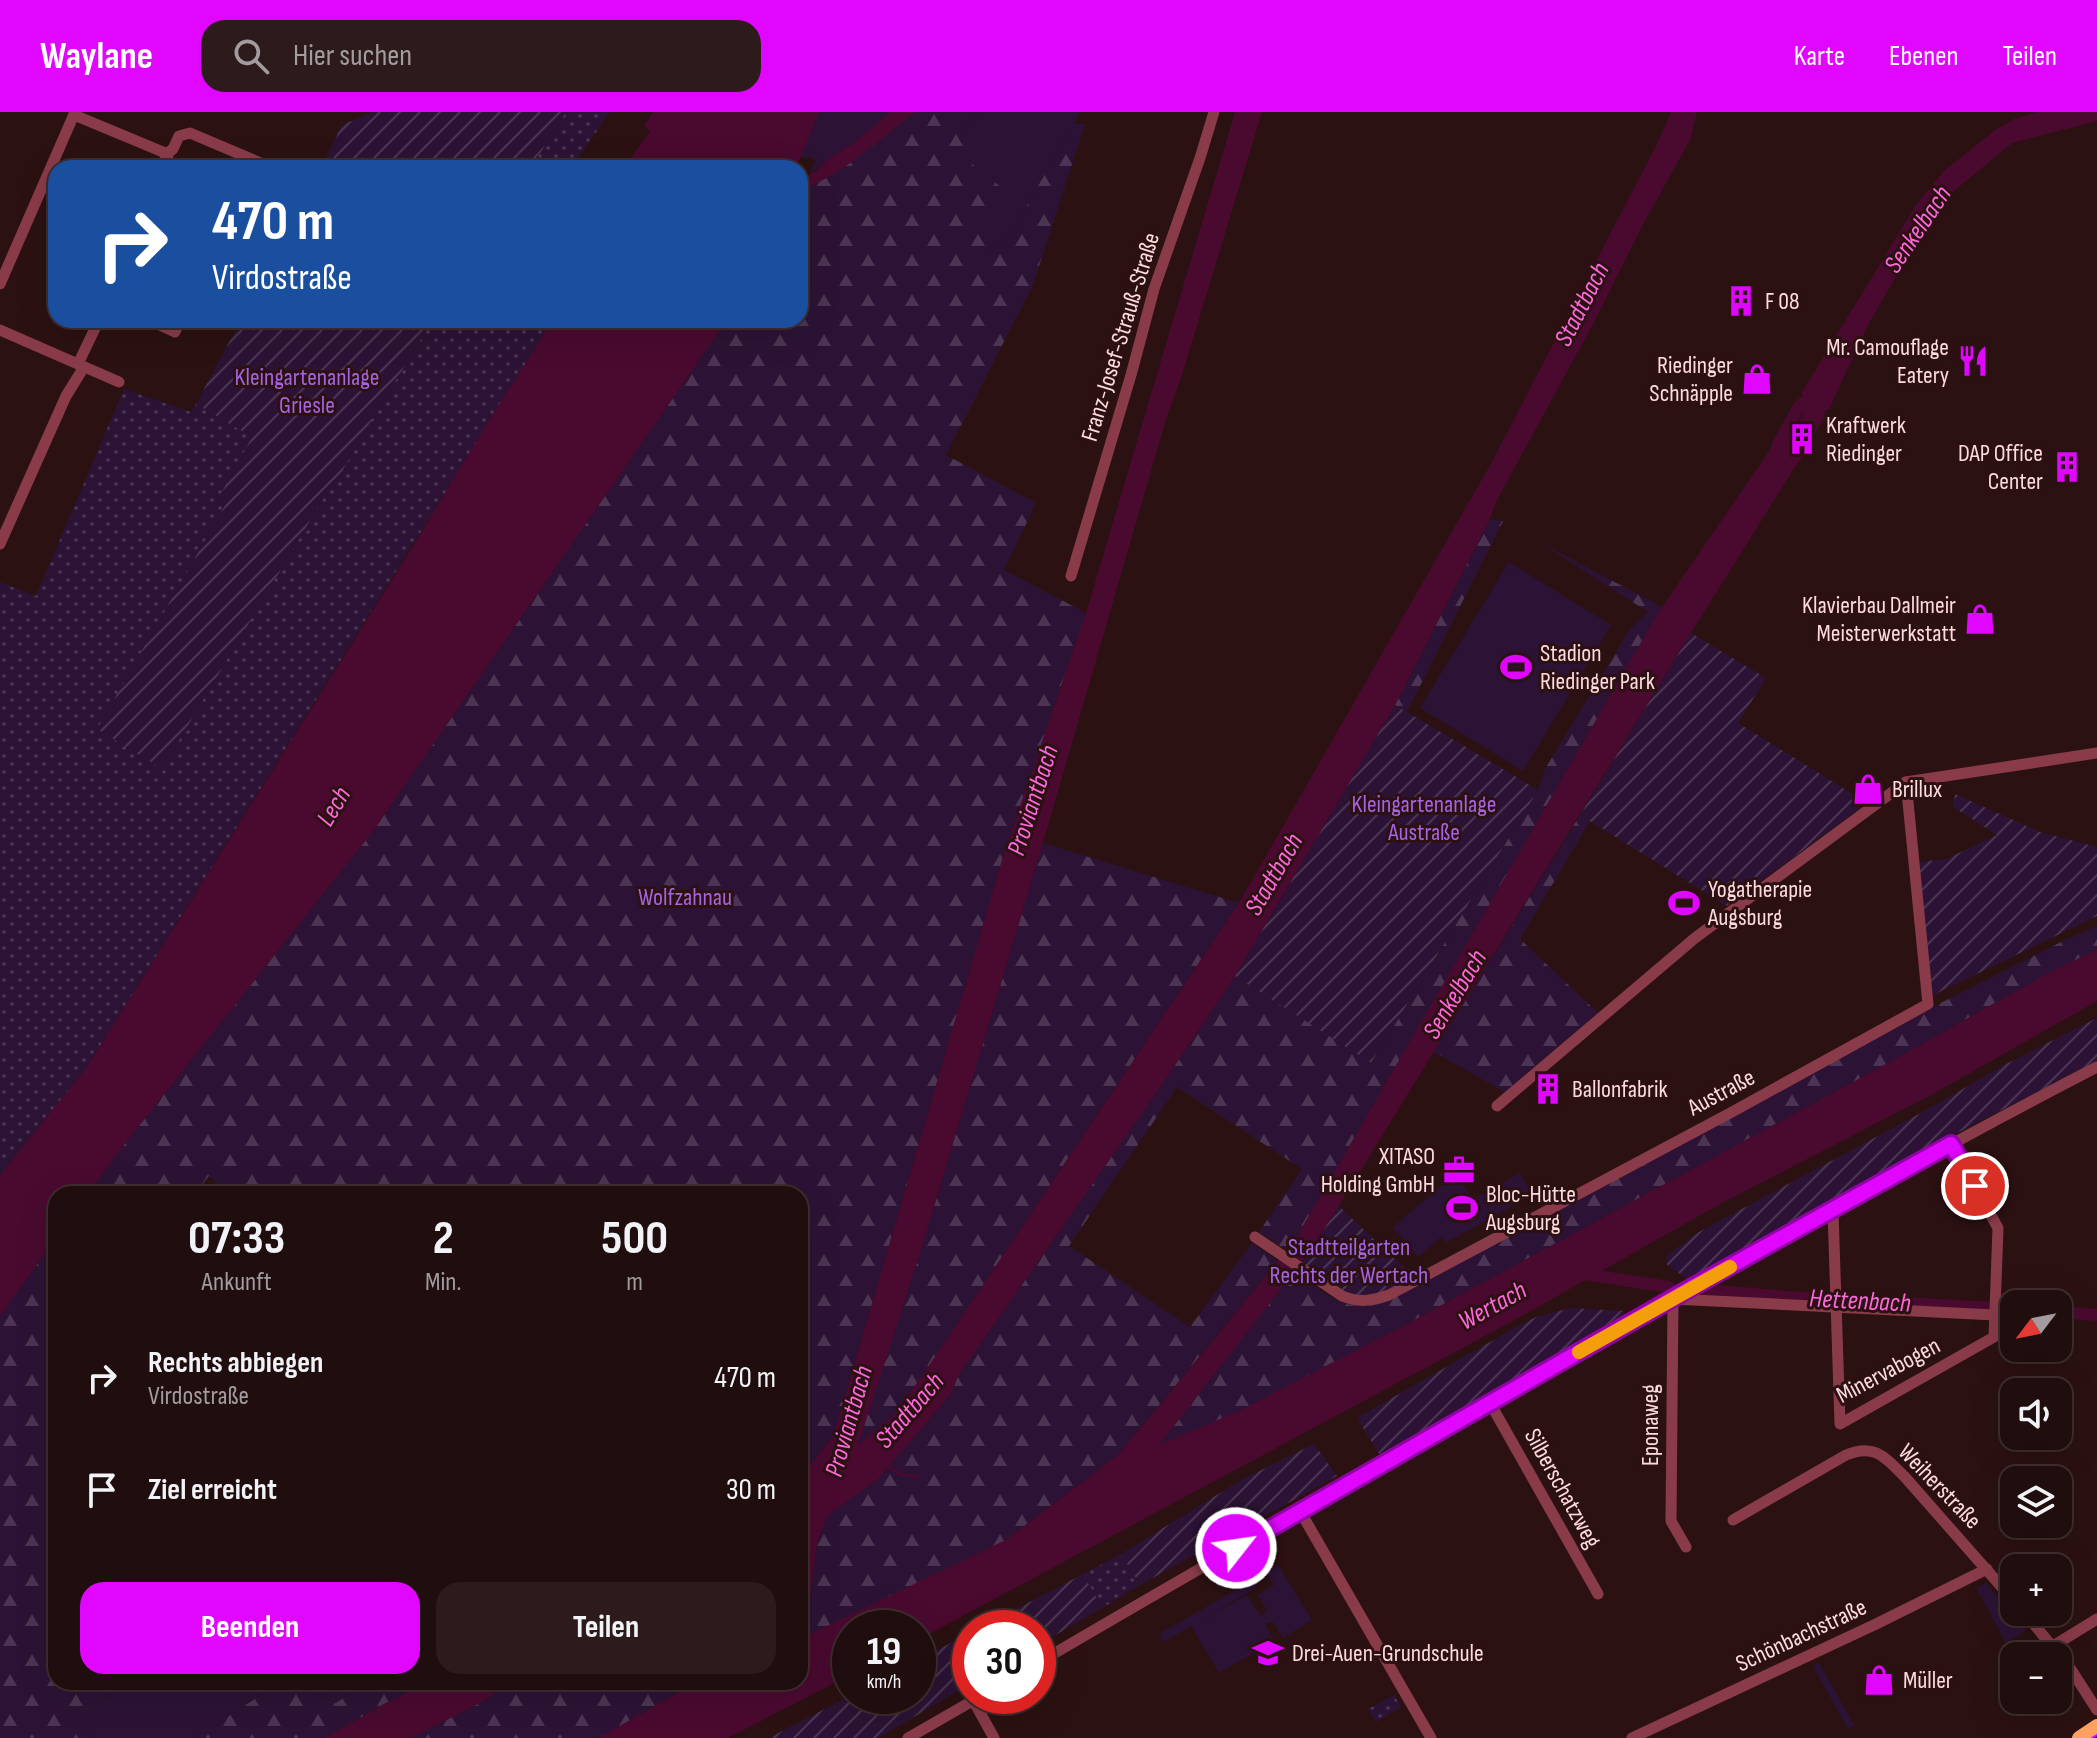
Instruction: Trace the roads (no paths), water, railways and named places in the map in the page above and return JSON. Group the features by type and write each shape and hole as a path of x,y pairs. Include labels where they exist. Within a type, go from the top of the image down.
{"main road":[{"path":"2079,1738 2097,1726"}],"street":[{"name":"Franz-Josef-Strauß-Straße","path":"1071,576 1154,289 1214,112"},
{"path":"54,160 74,113 163,152 168,160"},
{"path":"165,155 173,149 179,136 190,133 254,160"},
{"path":"0,284 48,173"},
{"path":"0,544 96,328"},
{"path":"0,330 119,382"},
{"path":"1497,1106 1691,941 1906,782 2097,753"},
{"name":"Austraße","path":"1255,1237 1342,1296 1355,1301 1376,1300 1732,1112 1928,1004 1906,782"},
{"path":"1056,1653 1673,1299 1951,1144 2097,1067"},
{"path":"1673,1299 1995,1315 1998,1228 1951,1144"},
{"path":"1833,1211 1835,1307"},
{"name":"Eponaweg","path":"1673,1299 1671,1521 1686,1547"},
{"name":"Minervabogen","path":"1835,1307 1840,1424 1994,1337 1995,1315"},
{"name":"Silberschatzweg","path":"1490,1403 1598,1594"},
{"name":"Weiherstraße","path":"1733,1520 1846,1455 1867,1450 1877,1453 1894,1467 2000,1584"},
{"path":"1300,1511 1431,1738"},
{"name":"Schönbachstraße","path":"1632,1738 1987,1569"},
{"path":"2060,1642 2097,1619"},
{"path":"2036,1626 2050,1642"},
{"path":"2072,1674 2097,1710"},
{"path":"908,1738 952,1712"},
{"path":"984,1714 994,1738"}],"water":[{"path":"653,112 819,112 799,160 630,160 650,131 644,126"},
{"path":"891,112 915,112 846,166 808,188 808,175"},
{"path":"1235,112 1262,112 1167,416 921,1250 858,1445 896,1413 1239,903 1493,460 1671,112 1697,112 1690,140 1496,502 1395,705 1235,976 958,1376 951,1394 878,1479 827,1516 817,1542 808,1619 808,1467 833,1437 1003,857 1086,613"},
{"name":"Wertach","path":"2037,112 2097,112 2097,121 2012,143 1955,190 1931,216 1868,325 1829,409 1810,418 1790,453 1800,459 1339,1206 1302,1262 1159,1445 1239,1411 1405,1325 2050,972 2097,950 2097,1001 1933,1094 1722,1203 1511,1322 974,1610 952,1610 952,1622 936,1630 936,1610 860,1610 1006,1540 1119,1454 1295,1240 1658,613 1774,444 1782,448 1803,414 1802,392 1916,205 1944,171 1995,130 2014,119"},
{"name":"Lech","path":"547,328 721,328 373,831 94,1186 48,1186 48,1249 0,1316 0,1175 87,1067"},
{"path":"832,1624 832,1684 728,1738 599,1738 683,1690 808,1690 808,1635"},
{"path":"413,1690 501,1690 411,1738 325,1738"}],"waterway":[{"name":"Senkelbach","path":"1777,446 1797,410 1803,403 1814,401 1819,414 1795,457"},
{"name":"Hettenbach","path":"1577,1273 1669,1287"},
{"name":"Hettenbach","path":"1705,1290 2000,1308"},
{"name":"Hettenbach","path":"2072,1313 2097,1315"},
{"path":"888,1467 902,1475 919,1476"}],"tram line":[{"path":"2092,1738 2097,1735"}],"place":[{"name":"F 08","path":"1741,301"},
{"name":"Mr. Camouflage Eatery","path":"1973,361"},
{"name":"Riedinger Schnäpple","path":"1757,379"},
{"name":"Kraftwerk Riedinger","path":"1802,439"},
{"name":"DAP Office Center","path":"2067,467"},
{"name":"Klavierbau Dallmeir Meisterwerkstatt","path":"1980,619"},
{"name":"Stadion Riedinger Park","path":"1516,667"},
{"name":"Brillux","path":"1868,789"},
{"name":"Yogatherapie Augsburg","path":"1684,903"},
{"name":"Ballonfabrik","path":"1548,1089"},
{"name":"XITASO Holding GmbH","path":"1459,1170"},
{"name":"Bloc-Hütte Augsburg","path":"1462,1208"},
{"name":"Drei-Auen-Grundschule","path":"1268,1653"},
{"name":"Müller","path":"1879,1680"}],"water label":[{"name":"Stadtbach","path":"1581,304"},
{"name":"Proviantbach","path":"1032,800"},
{"name":"Stadtbach","path":"1273,874"},
{"name":"Stadtbach","path":"909,1410"},
{"name":"Proviantbach","path":"848,1421"}],"park label":[{"name":"Kleingartenanlage Griesle","path":"307,391"},
{"name":"Kleingartenanlage Austraße","path":"1424,818"},
{"name":"Wolfzahnau","path":"685,897"},
{"name":"Stadtteilgarten Rechts der Wertach","path":"1349,1261"}]}
